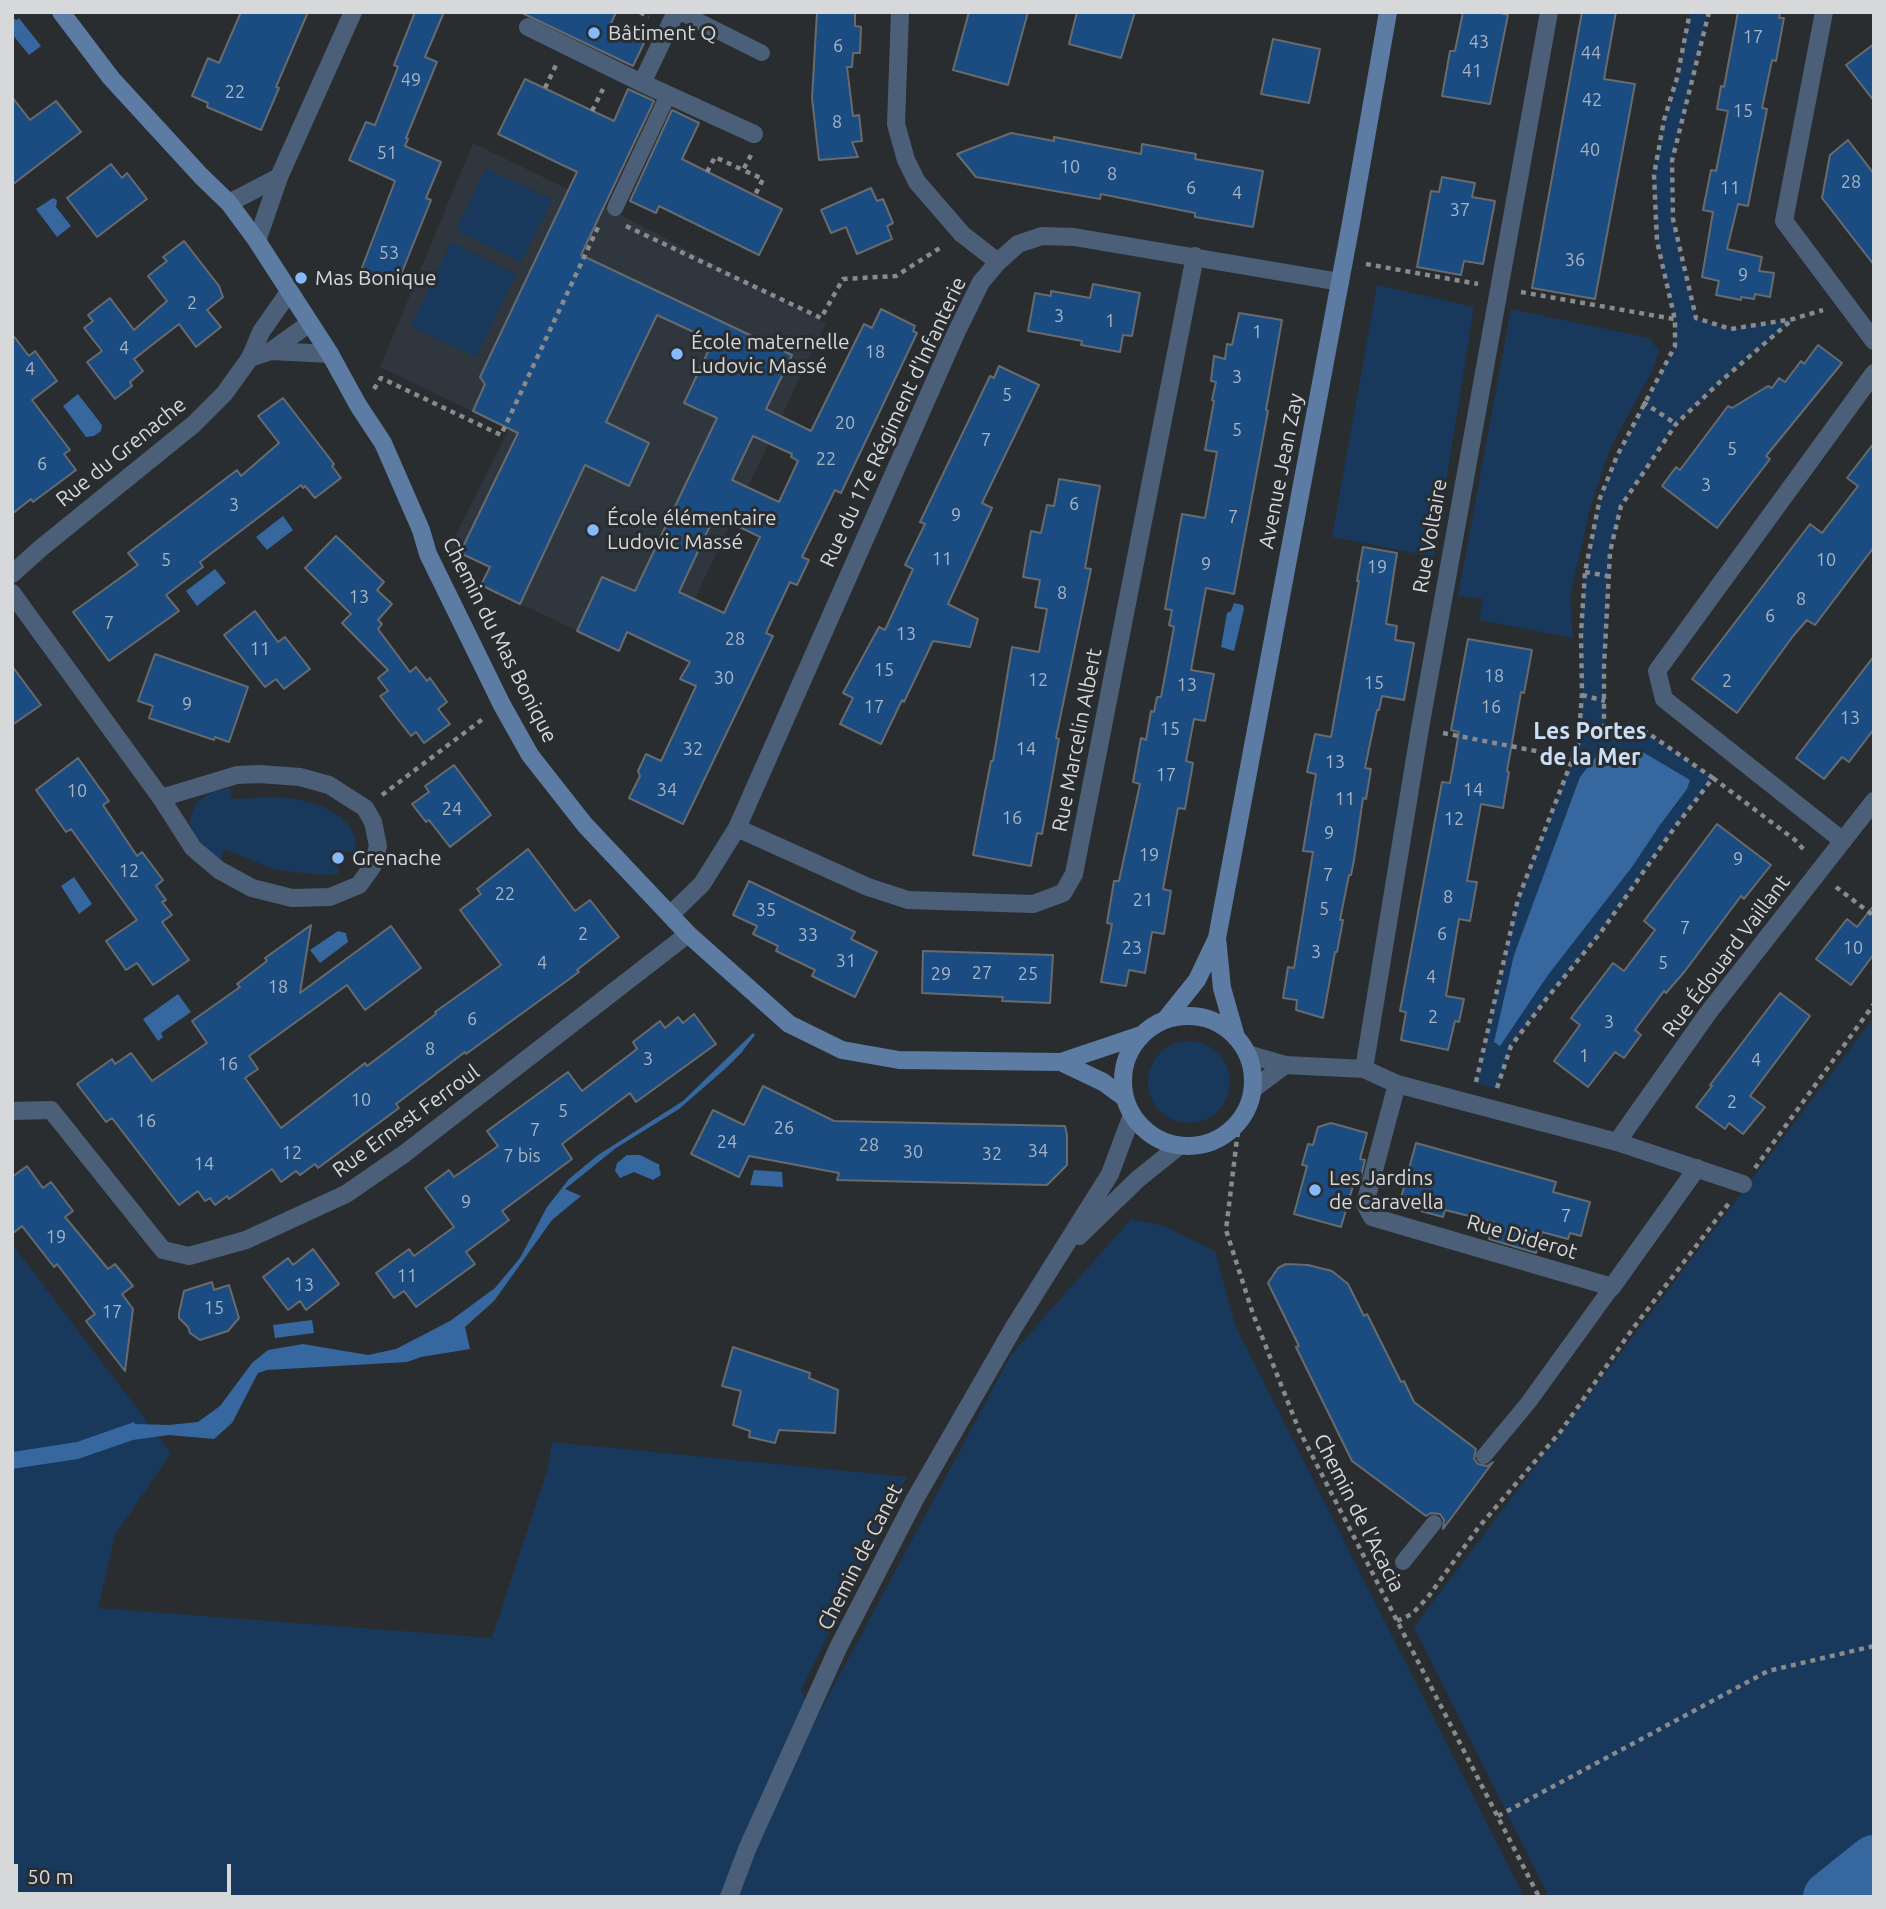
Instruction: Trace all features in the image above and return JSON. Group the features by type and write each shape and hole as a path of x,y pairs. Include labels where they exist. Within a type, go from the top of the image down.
{"street":[{"name":"Chemin du Mas Bonique","path":"61,12 111,78 229,203 257,241 330,354 383,443 421,530 428,554 502,705 530,755 579,817 688,934 789,1024 842,1050 899,1060 1061,1062 1141,1035"},
{"path":"257,241 279,177 353,12"},
{"path":"642,83 678,12"},
{"path":"900,12 896,124 906,160 917,182 962,234 998,262"},
{"name":"Avenue Jean Zay","path":"1165,1020 1197,980 1217,938 1388,12"},
{"name":"Rue Voltaire","path":"1364,1069 1420,728 1549,12"},
{"path":"1824,12 1784,221 1874,341"},
{"path":"528,27 754,134"},
{"path":"229,203 279,177"},
{"name":"Rue du 17e Régiment d'Infanterie","path":"670,915 702,884 737,828 956,333 981,282 998,262 1018,244 1042,236 1074,237 1340,282"},
{"name":"Rue Marcelin Albert","path":"737,828 869,887 908,900 1033,904 1063,893 1074,874 1195,257"},
{"name":"Rue du Grenache","path":"12,574 194,424 224,394 250,358 261,332 289,292"},
{"path":"250,358 271,351 310,323"},
{"path":"271,351 330,354"},
{"path":"1843,841 1664,699 1657,671 1874,373"},
{"path":"12,593 161,798 193,848 219,870 253,888 292,898 330,897 359,885 372,867 378,846 373,822 365,808 329,785 300,777 237,775 161,798"},
{"name":"Rue Édouard Vaillant","path":"1617,1142 1708,1013 1874,800"},
{"name":"Rue Ernest Ferroul","path":"12,1111 51,1110 163,1250 189,1256 246,1240 346,1194 414,1146 688,934"},
{"name":"Avenue Jean Zay","path":"1217,938 1222,988 1236,1037"},
{"path":"1184,1016 1203,1017 1221,1025 1236,1037 1247,1054 1253,1071 1253,1089 1239,1122 1223,1137 1202,1145 1179,1146 1160,1141 1144,1130 1128,1107 1123,1076 1128,1054 1141,1035 1165,1020 1184,1016"},
{"path":"1247,1054 1284,1065 1364,1069 1397,1084 1617,1142 1743,1184"},
{"name":"Chemin du Mas Bonique","path":"1061,1062 1103,1082 1128,1107"},
{"path":"1253,1089 1284,1065"},
{"name":"Rue Diderot","path":"1397,1084 1366,1205 1372,1217 1612,1287"},
{"name":"Chemin de Canet","path":"729,1897 748,1847 838,1648 908,1511 1014,1327 1110,1174 1128,1107"},
{"name":"Chemin de Canet","path":"1061,1253 1138,1179 1179,1146"},
{"path":"1612,1287 1697,1168"}],"lane":[{"path":"678,12 762,53"},
{"path":"611,215 668,95"},
{"path":"1485,1455 1528,1403 1612,1287"},
{"path":"1403,1562 1434,1523"}],"path":[{"path":"1483,1107 1476,1083 1518,899 1578,745 1585,572 1600,498 1643,402 1675,346 1675,320 1657,242 1654,175 1690,12"},
{"path":"1709,12 1672,161 1672,219 1696,318 1731,329 1793,319 1846,303"},
{"path":"743,170 753,149 754,134"},
{"path":"707,172 715,157 763,179 755,195"},
{"path":"373,390 381,378 501,435 611,215 821,318 843,279 896,276 962,234"},
{"path":"1793,319 1676,424 1621,506 1610,552 1608,576 1604,732 1625,737 1642,729 1795,840 1838,890 1874,916"},
{"path":"1643,402 1676,424"},
{"path":"1585,572 1608,576"},
{"path":"1582,695 1605,701"},
{"path":"365,808 502,705"},
{"path":"1420,728 1572,758"},
{"path":"1483,1107 1497,1089 1511,1046 1546,998 1601,932 1713,778"},
{"path":"1397,1621 1412,1614 1428,1597 1478,1528 1561,1431 1631,1331 1713,1227 1874,1004"},
{"name":"Chemin de l'Acacia","path":"1239,1122 1226,1230 1253,1314 1299,1430 1539,1897"},
{"path":"1498,1816 1768,1671 1874,1646"}],"shaded area":[{"path":"1690,12 1709,12 1672,161 1673,219 1696,318 1731,329 1793,319 1676,424 1621,506 1610,552 1604,667 1605,732 1625,737 1642,729 1713,778 1601,932 1511,1046 1497,1089 1476,1083 1518,899 1578,745 1585,572 1600,498 1617,456 1675,346 1675,320 1657,241 1654,175"},
{"path":"12,18 19,18 41,46 29,55 12,34"},
{"path":"473,143 623,216 826,323 669,653 627,633 619,651 481,585 489,567 449,548 509,429 380,367"},
{"path":"486,168 552,200 521,262 456,230"},
{"path":"53,198 57,200 56,207 71,226 57,237 36,209"},
{"path":"451,242 516,274 476,357 411,326"},
{"path":"1377,285 1474,307 1434,557 1332,537"},
{"path":"1511,309 1649,338 1659,351 1653,369 1610,449 1590,508 1570,597 1573,638 1479,620 1483,599 1458,596"},
{"path":"78,394 102,425 101,431 94,436 86,437 63,406"},
{"path":"283,516 293,530 267,550 256,537"},
{"path":"215,569 226,583 197,606 186,591"},
{"path":"1234,603 1243,605 1244,609 1234,651 1221,647 1227,613 1231,611"},
{"path":"1641,751 1690,780 1687,789 1632,867 1548,975 1500,1046 1494,1042 1514,955 1580,777 1599,753"},
{"path":"230,788 232,799 275,797 297,799 322,806 341,817 350,827 356,838 355,851 332,854 332,862 339,863 338,874 275,870 225,849 220,861 197,838 190,824 191,814 196,803 213,791"},
{"path":"74,877 92,904 79,914 61,886"},
{"path":"338,931 346,933 348,942 320,963 310,950"},
{"path":"178,994 191,1012 161,1033 163,1037 158,1041 143,1019"},
{"path":"1874,1017 1874,1897 1549,1897 1414,1627"},
{"path":"753,1033 755,1035 741,1053 679,1109 616,1148 565,1189 581,1196 552,1220 494,1301 465,1327 470,1349 407,1362 267,1370 258,1373 232,1423 214,1439 169,1435 133,1440 78,1459 12,1469 12,1452 77,1442 134,1422 169,1425 198,1422 220,1406 252,1363 268,1350 303,1344 368,1355 396,1349 450,1321 495,1288 520,1258 547,1207 569,1179 598,1155 683,1101"},
{"path":"1181,1041 1197,1041 1212,1048 1223,1059 1230,1074 1227,1098 1218,1111 1197,1123 1181,1123 1166,1116 1155,1105 1148,1090 1148,1074 1155,1059 1166,1048"},
{"path":"627,1155 640,1155 660,1165 661,1175 653,1180 634,1172 620,1178 615,1171 617,1163"},
{"path":"754,1170 782,1172 783,1187 750,1185"},
{"path":"1131,1219 1164,1226 1215,1251 1235,1325 1524,1897 12,1897 12,1244 171,1453 115,1535 98,1608 492,1638 548,1467 552,1442 907,1477 801,1690 815,1721 1011,1355"},
{"path":"312,1320 314,1333 275,1338 273,1325"}],"building":[{"path":"241,12 308,12 261,130 207,107 208,103 192,96 208,58 219,63"},
{"path":"415,12 444,12 425,57 437,62 405,146 441,162 426,198 431,200 396,287 360,273 395,181 349,160 366,122 375,125 398,67 394,65"},
{"name":"Bâtiment Q","path":"520,12 616,12 610,26 644,43 633,66"},
{"path":"817,12 855,12 855,26 861,27 860,53 853,53 852,67 847,67 853,116 859,115 862,141 852,142 858,157 819,160 812,98"},
{"path":"969,12 1028,12 1008,85 953,70"},
{"path":"1077,12 1135,12 1121,58 1069,44"},
{"path":"1463,12 1496,12 1508,15 1490,104 1442,96 1450,51 1455,51"},
{"path":"1582,12 1616,12 1604,79 1635,84 1595,299 1532,288"},
{"path":"1738,12 1780,12 1779,18 1784,18 1776,61 1772,60 1762,108 1767,109 1748,206 1738,204 1727,249 1762,257 1759,271 1774,273 1770,297 1755,294 1754,299 1741,297 1741,300 1716,295 1719,281 1702,277 1713,212 1703,210 1711,170 1716,171 1728,111 1717,109 1721,86 1724,87"},
{"path":"1273,39 1320,49 1309,103 1261,94"},
{"path":"1874,44 1874,101 1846,65"},
{"path":"525,79 614,121 628,89 654,101 581,255 792,355 766,409 811,431 864,324 872,328 881,309 915,326 913,331 917,333 841,493 835,490 802,557 809,560 797,585 790,582 766,633 773,636 683,824 629,798 640,776 638,771 646,754 661,761 696,686 680,679 690,662 627,632 619,651 577,631 602,577 635,591 717,418 684,403 713,341 657,315 606,422 649,443 629,486 585,465 520,604 481,585 490,567 460,553 518,433 473,411 485,384 480,377 577,172 498,134","holes":["753,436 792,454 791,457 798,461 779,502 732,480","715,515 760,537 724,613 679,592"]},
{"path":"12,97 30,120 56,101 81,132 12,185"},
{"path":"672,110 699,123 682,159 782,209 759,255 659,206 656,213 630,201"},
{"path":"1011,133 1054,141 1054,137 1141,154 1142,144 1196,154 1195,159 1263,171 1253,227 1195,217 1195,213 1101,194 1100,199 976,177 957,154"},
{"path":"1848,140 1874,174 1874,265 1822,198 1830,155"},
{"path":"111,164 122,178 127,173 147,199 97,237 67,198"},
{"path":"1442,177 1475,183 1472,197 1495,201 1483,264 1464,261 1461,275 1417,267 1431,191 1439,192"},
{"path":"871,188 877,201 883,199 893,223 887,226 892,239 857,254 846,227 831,233 821,210"},
{"path":"184,241 219,286 223,297 207,310 221,327 196,347 179,324 134,359 143,371 130,382 132,386 115,399 87,362 102,351 84,328 93,321 88,315 110,298 134,330 167,301 148,276 167,261 163,257"},
{"path":"1093,284 1140,293 1132,336 1123,335 1120,352 1081,345 1082,341 1028,331 1035,293 1051,296 1051,291 1090,298"},
{"path":"1239,313 1282,320 1234,594 1206,588 1191,670 1214,674 1205,721 1194,719 1186,761 1193,763 1185,809 1178,808 1163,889 1171,891 1164,934 1152,932 1145,973 1129,970 1126,986 1101,982 1112,924 1107,923 1114,881 1119,881 1140,784 1133,782 1141,738 1146,740 1151,711 1154,712 1157,697 1161,697 1174,627 1169,625 1172,610 1165,609 1182,514 1205,518 1217,452 1205,450 1216,382 1211,381 1214,356 1225,359 1227,344 1232,345"},
{"path":"12,334 29,356 35,351 57,381 32,400 70,450 64,454 76,470 12,514"},
{"path":"1818,345 1842,363 1766,456 1770,459 1717,528 1662,486 1676,467 1680,470 1728,406 1732,408 1768,386 1772,388 1779,378 1785,382 1801,361 1804,364"},
{"path":"999,366 1039,385 982,503 992,508 948,604 978,619 970,647 933,641 881,744 840,724 853,698 843,693 879,627 885,630 913,569 905,565 925,524 920,522 990,376 994,378"},
{"path":"283,398 334,464 332,466 341,478 315,498 301,485 200,562 203,567 166,595 179,611 109,661 73,612 138,565 128,553 237,470 241,476 279,443 258,416"},
{"path":"1874,443 1874,547 1815,625 1807,620 1793,636 1737,713 1692,679 1810,524 1822,533 1858,486 1847,478"},
{"path":"1059,479 1100,486 1085,568 1091,569 1056,738 1059,739 1042,834 1037,833 1031,866 973,855 993,761 1012,647 1039,652 1047,609 1035,607 1040,580 1023,577 1031,531 1041,533 1047,505 1054,506"},
{"path":"336,536 384,582 377,590 392,604 378,620 382,624 378,629 410,672 416,667 427,681 430,678 447,702 438,709 450,724 424,743 416,732 411,736 380,696 388,691 378,678 388,670 342,623 351,614 305,568"},
{"path":"1363,547 1397,553 1386,624 1397,626 1395,640 1414,643 1404,700 1382,696 1377,710 1365,768 1371,769 1366,799 1363,798 1354,860 1340,920 1343,920 1323,1018 1296,1010 1297,1000 1283,998 1288,967 1294,968 1313,852 1303,851 1316,774 1307,772 1315,734 1331,737"},
{"path":"255,611 278,642 285,637 310,669 284,689 276,679 265,687 224,635"},
{"path":"1468,639 1532,650 1524,693 1521,692 1503,808 1481,804 1467,881 1477,882 1470,921 1459,919 1446,996 1464,999 1459,1022 1455,1021 1448,1050 1401,1040 1406,1012 1400,1011 1442,782 1450,783 1459,732 1451,730"},
{"path":"155,654 248,687 229,742 215,737 214,740 149,718 153,706 138,701"},
{"path":"1874,656 1874,729 1849,762 1842,757 1824,779 1796,758"},
{"path":"12,666 41,705 12,725"},
{"path":"78,758 109,801 103,805 137,856 142,852 163,880 156,886 166,900 162,902 172,915 162,922 189,960 153,985 137,963 126,970 106,941 137,920 71,829 66,832 36,790"},
{"path":"454,765 491,815 450,847 429,820 426,822 412,804 429,792 425,786"},
{"path":"1717,824 1771,865 1744,899 1741,896 1685,971 1666,993 1664,991 1635,1030 1641,1035 1624,1058 1615,1052 1588,1087 1554,1061 1580,1025 1571,1018 1613,963 1624,971 1655,930 1644,921"},
{"path":"528,849 575,911 590,900 619,937 577,970 579,972 466,1054 465,1052 396,1104 399,1108 318,1168 315,1164 300,1175 296,1171 281,1182 272,1169 229,1199 227,1196 215,1205 210,1198 205,1201 198,1191 179,1205 112,1118 106,1122 77,1084 112,1059 115,1064 131,1053 152,1081 207,1043 192,1021 240,987 237,984 267,961 265,958 311,925 300,993 391,926 421,968 365,1010 347,985 249,1056 258,1069 245,1078 281,1128 365,1063 367,1066 436,1014 435,1012 501,965 460,910 481,894 477,889"},
{"path":"749,881 855,932 851,939 877,952 855,997 812,976 815,970 776,951 778,946 753,934 757,926 733,915"},
{"path":"1874,905 1874,954 1851,985 1816,959 1847,919 1857,927"},
{"path":"923,951 1053,955 1050,1003 1002,1001 1003,997 922,993"},
{"path":"1780,993 1810,1016 1750,1096 1765,1107 1743,1134 1729,1123 1725,1129 1696,1107"},
{"path":"694,1014 716,1044 636,1102 630,1093 562,1144 572,1159 502,1211 509,1220 466,1252 475,1264 416,1307 404,1291 394,1298 376,1273 409,1249 414,1256 454,1227 425,1188 449,1170 454,1177 498,1146 487,1131 568,1072 582,1091 637,1049 633,1042 660,1021 665,1028 678,1017 683,1023"},
{"path":"763,1086 834,1121 1065,1126 1067,1165 1047,1185 837,1180 839,1173 749,1156 739,1177 691,1154 713,1110 744,1125"},
{"path":"1331,1123 1367,1133 1360,1159 1365,1160 1360,1180 1355,1179 1341,1227 1294,1214 1307,1166 1302,1165 1308,1144 1313,1145 1318,1127"},
{"path":"1416,1143 1556,1182 1553,1192 1590,1202 1581,1236 1570,1233 1568,1239 1542,1232 1536,1253 1489,1239 1493,1222 1445,1210 1443,1217 1399,1205"},
{"path":"27,1166 43,1188 51,1182 73,1211 65,1217 108,1269 115,1264 133,1286 122,1294 133,1309 125,1371 86,1321 95,1314 57,1264 54,1267 22,1226 12,1234 12,1177"},
{"path":"313,1249 339,1284 306,1310 300,1301 288,1310 263,1277 288,1258 293,1265"},
{"path":"1286,1264 1308,1265 1332,1271 1348,1284 1414,1402 1476,1449 1474,1459 1478,1464 1487,1466 1493,1462 1443,1529 1444,1520 1440,1514 1431,1513 1426,1516 1352,1461 1268,1283 1278,1268"},
{"path":"212,1282 214,1290 229,1285 239,1318 228,1331 200,1340 190,1333 179,1318 179,1313 184,1291"},
{"path":"733,1347 810,1373 809,1378 838,1390 835,1433 779,1430 775,1443 749,1437 750,1431 733,1425 741,1391 722,1386"}],"waterway":[{"path":"1829,1897 1874,1861"}],"place":[{"name":"Bâtiment Q","path":"594,33"},
{"name":"Mas Bonique","path":"301,278"},
{"name":"École maternelle Ludovic Massé","path":"677,354"},
{"name":"École élémentaire Ludovic Massé","path":"593,530"},
{"name":"Grenache","path":"338,858"},
{"name":"Les Jardins de Caravella","path":"1315,1190"}],"district":[{"name":"Les Portes de la Mer","path":"1590,744"}]}
